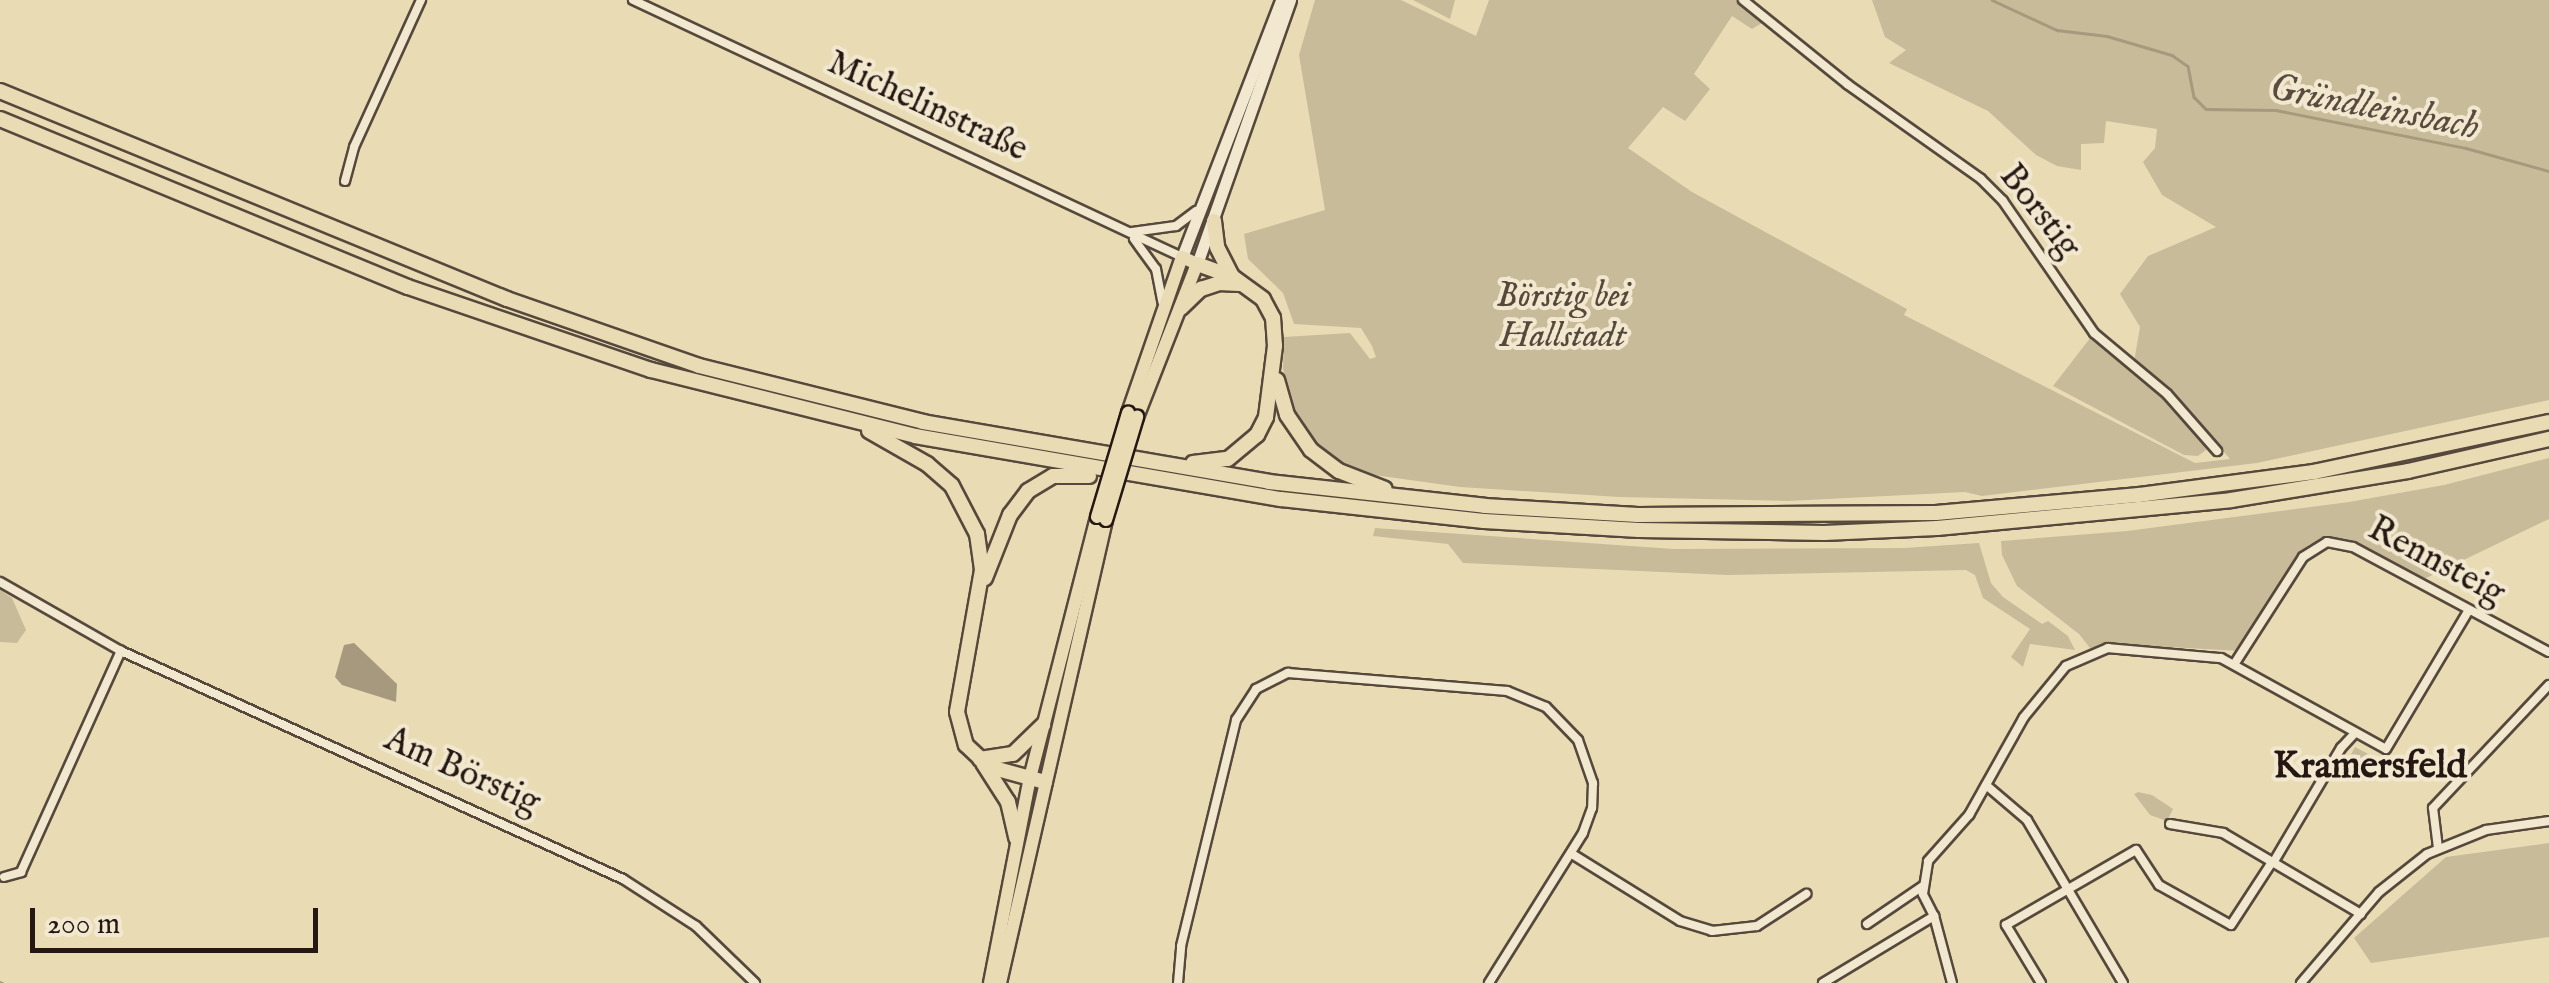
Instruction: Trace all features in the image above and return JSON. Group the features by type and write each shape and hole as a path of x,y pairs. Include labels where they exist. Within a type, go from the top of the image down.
{"highway":[{"path":"0,90 507,299 636,346 866,410 1152,463 1424,500 1638,515 1936,513 2274,478 2549,422"},
{"path":"0,119 314,250 486,316 651,370 854,423 1281,500 1468,520 1640,530 1824,533 2044,521 2231,500 2408,470 2549,439"},
{"path":"1214,221 1217,247 1238,281 1270,309 1275,364 1287,415 1320,458 1352,478 1424,500"},
{"path":"1198,264 1238,281"},
{"path":"1180,308 1201,289 1218,282 1238,281"},
{"path":"1152,463 1214,462 1245,449 1266,417 1275,364"},
{"path":"854,423 916,456 952,486 977,534 982,570 958,712 961,734 1008,802 1016,838"},
{"path":"977,598 1010,515 1034,485 1063,475 1128,474"},
{"path":"980,759 1013,754 1043,726"},
{"path":"980,759 1000,771 1037,780"}],"main road":[{"path":"990,983 1016,838 1037,780 1043,726 1162,309 1281,0"},
{"path":"1132,415 1198,264 1242,128 1290,0"},
{"name":"Michelinstraße","path":"1182,258 1198,264"},
{"path":"1000,983 1037,780 1101,519"}],"street":[{"path":"344,182 354,147 421,0"},
{"name":"Michelinstraße","path":"633,0 1182,258"},
{"name":"Borstig","path":"1743,0 1834,74 1981,178 2004,201 2094,333 2166,394 2217,451"},
{"path":"1127,232 1176,226 1204,202"},
{"path":"1127,232 1156,269 1162,309"},
{"name":"Rennsteig","path":"2236,663 2303,557 2327,542 2352,547 2549,652"},
{"name":"Am Börstig","path":"0,582 122,650 622,878 696,926 755,983"},
{"path":"1952,983 1934,916 1925,904 1923,886 1928,860 1969,815 2035,702 2058,673 2085,656 2117,648 2221,658 2236,663 2380,749 2392,744 2469,610"},
{"path":"4,877 21,872 122,650"},
{"path":"1178,983 1181,946 1236,720 1256,689 1288,673 1508,691 1546,707 1578,740 1592,783 1592,808 1572,854 1489,983"},
{"path":"2438,848 2434,808 2549,685"},
{"path":"2041,983 2006,925 2138,850 2159,885 2231,925 2341,748 2354,734"},
{"path":"1986,785 2017,808 2045,846 2122,983"},
{"path":"2301,983 2395,876 2438,848 2498,827 2549,821"},
{"path":"2170,824 2222,834 2360,914"},
{"path":"1572,854 1680,921 1712,931 1757,926 1806,894"},
{"path":"1867,924 1923,886"},
{"path":"1823,983 1934,916"}],"green space":[{"name":"Börstig bei Hallstadt","path":"1315,0 1401,0 1476,36 1489,0 1737,0 1762,23 1752,29 1732,16 1694,74 1710,89 1685,121 1663,107 1628,148 1692,192 1907,309 1904,315 2195,463 2230,459 2178,399 2134,362 2140,327 2120,294 2148,256 2216,227 2162,195 2143,162 2155,148 2157,129 2106,121 2104,143 2081,144 2081,170 2057,166 2036,155 1988,111 1889,63 1906,50 1885,37 1872,0 2549,0 2549,400 2257,463 1982,496 1965,492 1788,501 1619,497 1460,487 1367,474 1327,454 1306,431 1294,411 1283,369 1284,337 1350,333 1370,359 1376,357 1372,346 1361,328 1294,324 1283,293 1248,259 1244,234 1325,210 1299,55"},
{"path":"1413,0 1455,0 1450,19"},
{"path":"2091,337 2166,397 2204,439 2206,450 2198,456 2184,455 2053,386"},
{"path":"2549,458 2549,519 2422,580 2343,539 2310,544 2298,555 2240,651 2115,644 2090,648 2079,634 2017,586 2002,555 2001,541 2127,531 2349,502 2444,485"},
{"path":"1375,528 1674,549 1904,548 1979,543 1991,583 2003,597 2042,624 2048,621 2068,636 2075,650 2030,644 2023,667 2011,657 2030,629 1983,598 1975,575 1966,570 1727,575 1463,563 1448,544 1373,536"},
{"path":"0,590 12,598 26,630 17,643 0,642"},
{"path":"2355,747 2381,761 2370,782 2344,768"},
{"path":"2134,794 2152,795 2173,809 2167,821 2150,815"},
{"path":"2549,843 2549,937 2371,963 2354,938 2446,857"}],"shaded area":[{"path":"354,643 397,684 396,702 342,685 335,677 344,645"}],"waterway":[{"name":"Gründleinsbach","path":"1992,0 2057,30 2107,36 2172,55 2188,66 2194,97 2206,109 2276,110 2466,148 2549,171"}],"district":[{"name":"Kramersfeld","path":"2370,768"}]}
